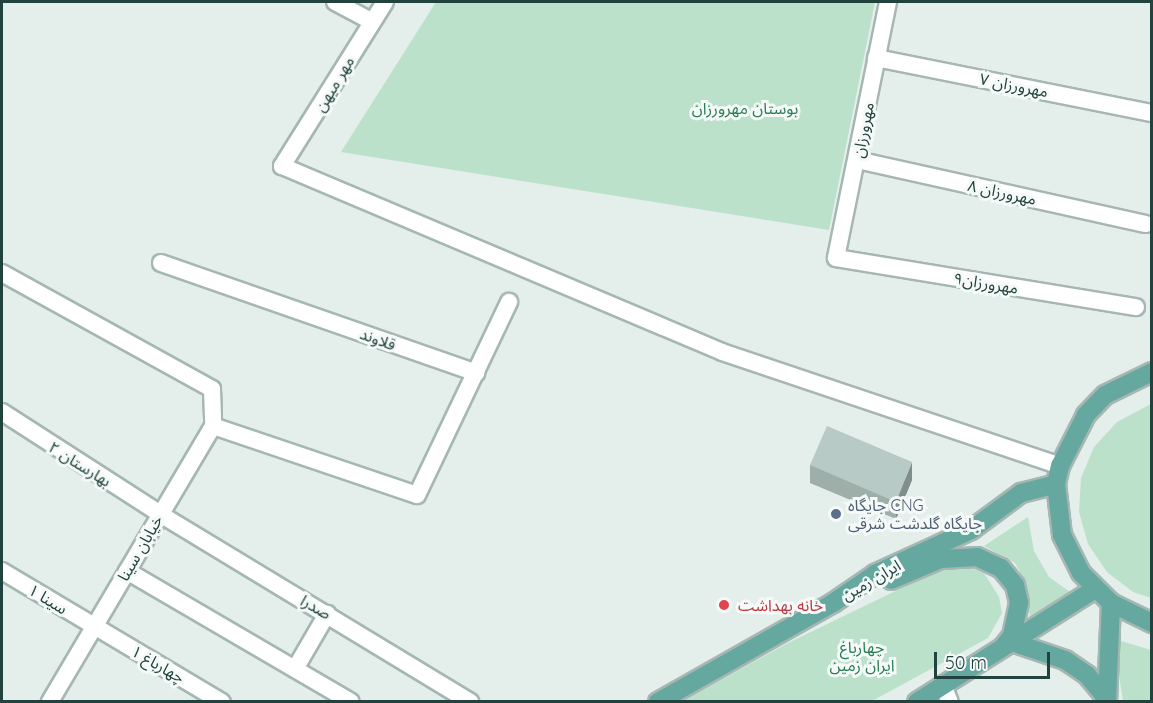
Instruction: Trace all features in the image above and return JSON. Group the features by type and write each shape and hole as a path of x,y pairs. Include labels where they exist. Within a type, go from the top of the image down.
{"main road":[{"path":"1148,371 1105,395 1086,415 1060,466 1056,484 1062,535 1070,555 1095,590 1110,603 1152,623"},
{"name":"ایران زمین","path":"658,702 833,603 875,574 971,530 1021,493 1056,484"},
{"path":"833,603 942,559 977,557 1000,568 1015,585 1019,603 1017,620 1007,645"},
{"path":"917,702 946,693 1007,645 1095,590"},
{"path":"1106,700 1110,603"},
{"path":"1007,645 1065,660 1087,675 1106,700"}],"street":[{"path":"336,2 371,21"},
{"name":"مهر میهن","path":"385,2 282,166 722,352 1060,466"},
{"name":"مهرورزان","path":"836,258 888,2"},
{"name":"مهرورزان ۷","path":"876,58 1152,113"},
{"name":"مهرورزان ۸","path":"857,160 1146,224"},
{"name":"مهرورزان۹","path":"836,258 1137,307"},
{"name":"قلاوند","path":"161,263 476,374"},
{"path":"2,273 212,389 213,426 417,495 509,302"},
{"name":"بهارستان ۲","path":"2,412 160,514"},
{"name":"خیابان سینا","path":"50,702 213,426"},
{"name":"صدرا","path":"160,514 471,702"},
{"name":"سینا ۱","path":"2,571 94,627"},
{"path":"127,571 351,702"},
{"path":"295,669 327,614"},
{"name":"چهارباغ ۱","path":"94,627 222,702"}],"green space":[{"name":"بوستان مهرورزان","path":"436,2 875,2 829,230 341,152"},
{"path":"1151,404 1151,598 1133,592 1107,572 1088,544 1079,512 1081,478 1094,447 1117,422"},
{"path":"1028,517 1034,551 1049,577 1073,594 1030,620 1027,586 1015,563 984,546"},
{"name":"چهارباغ ایران زمین","path":"966,566 984,573 999,597 1002,613 988,638 872,701 681,702 788,643 943,568"},
{"path":"1121,641 1151,650 1151,701 1123,701 1115,651"}],"building":[{"path":"827,426 912,462 896,502 810,465"}],"place":[{"name":"جایگاه CNG جایگاه گلدشت شرقی","path":"836,514"},
{"name":"خانه بهداشت","path":"724,605"}]}
